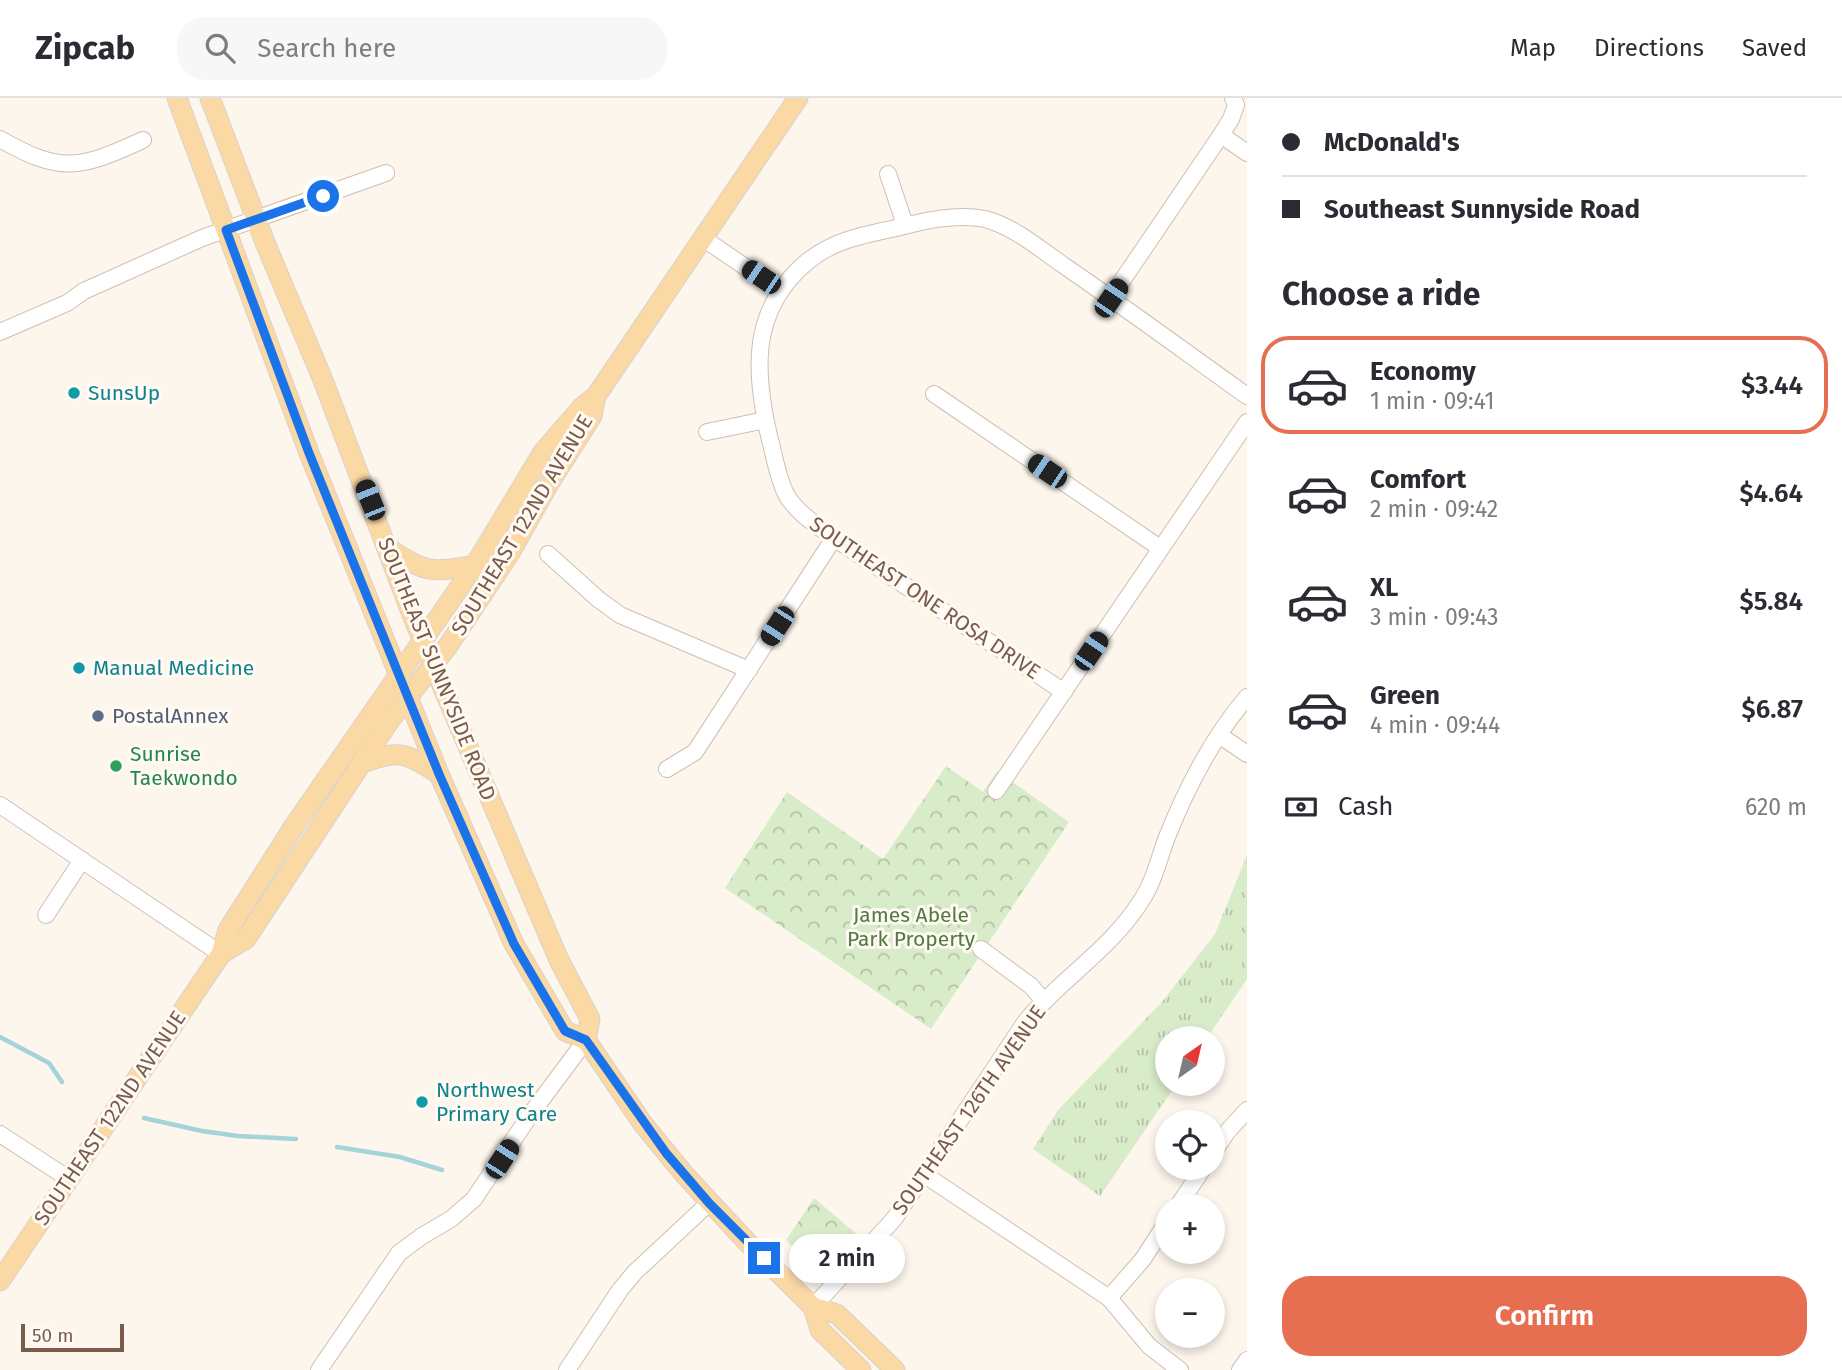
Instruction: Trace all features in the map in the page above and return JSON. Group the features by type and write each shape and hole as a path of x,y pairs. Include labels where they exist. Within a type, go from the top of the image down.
{"main road":[{"name":"SOUTHEAST SUNNYSIDE ROAD","path":"177,98 309,453 439,774 514,944 565,1031 586,1040 643,1124 709,1203 813,1307 820,1329 861,1370"},
{"name":"SOUTHEAST SUNNYSIDE ROAD","path":"210,98 256,220 323,380 423,642 559,960 590,1019 586,1040"},
{"name":"SOUTHEAST 122ND AVENUE","path":"0,1281 221,954 228,930 295,826 475,565 543,452 581,408 596,396 798,98"},
{"name":"SOUTHEAST 122ND AVENUE","path":"221,954 246,939 277,888 362,763 433,666 510,553 547,487 592,416 596,396"},
{"path":"388,548 412,564 438,572 475,565"},
{"path":"362,763 384,755 401,754 412,757 439,774"},
{"path":"277,888 274,874 296,839 298,834 295,826"},
{"path":"514,944 559,960"},
{"name":"SOUTHEAST SUNNYSIDE ROAD","path":"813,1307 837,1314 895,1370"}],"street":[{"path":"1111,298 1231,119 1236,104 1233,98"},
{"path":"1221,135 1247,153"},
{"path":"0,139 26,154 67,164 88,163 143,140"},
{"path":"0,332 67,303 84,291 201,238 386,173"},
{"path":"888,174 905,225"},
{"name":"SOUTHEAST ONE ROSA DRIVE","path":"1064,692 834,538 807,518 788,496 779,474 765,420 759,379 758,348 767,319 781,291 807,262 841,240 960,216 984,219 1007,227 1247,396"},
{"path":"704,239 781,291"},
{"path":"934,394 1160,548"},
{"path":"707,432 765,420"},
{"path":"996,791 1247,422"},
{"path":"667,769 695,751 834,538"},
{"path":"548,554 620,615 749,670"},
{"name":"SOUTHEAST 126TH AVENUE","path":"813,1307 887,1228 1026,1021 1043,1000 1094,957 1126,924 1144,898 1179,807 1219,735 1247,697"},
{"path":"1219,735 1247,754"},
{"path":"0,805 221,954"},
{"path":"46,915 82,860"},
{"path":"981,949 1031,986 1043,1000"},
{"path":"319,1370 399,1253 451,1219 474,1199 530,1115 586,1040"},
{"path":"1225,1135 1247,1110"},
{"path":"0,1133 69,1179"},
{"path":"925,1175 1109,1298 1149,1346 1180,1370"},
{"path":"567,1370 635,1272 709,1203"},
{"path":"1109,1298 1143,1259 1155,1240"},
{"path":"1240,1370 1247,1360"}],"green space":[{"name":"James Abele Park Property","path":"946,766 983,792 997,771 1069,822 931,1029 725,888 787,792 883,859"},
{"path":"1247,855 1247,979 1215,1026 1155,1026 1155,1096 1168,1096 1159,1110 1155,1110 1155,1115 1100,1196 1033,1149 1058,1110 1162,1002 1215,934"},
{"path":"814,1198 860,1237 838,1262 824,1270 809,1263 786,1240"}],"waterway":[{"path":"0,1037 49,1063 62,1082"},
{"path":"144,1118 238,1136 296,1139"},
{"path":"337,1147 400,1157 442,1170"}],"place":[{"name":"SunsUp","path":"74,393"},
{"name":"Manual Medicine","path":"79,668"},
{"name":"PostalAnnex","path":"98,716"},
{"name":"Sunrise Taekwondo","path":"116,766"},
{"name":"Northwest Primary Care","path":"422,1102"}],"route":[{"path":"323,196 226,230 309,453 439,774 514,944 565,1031 586,1040 666,1153 709,1203 764,1258"}]}
